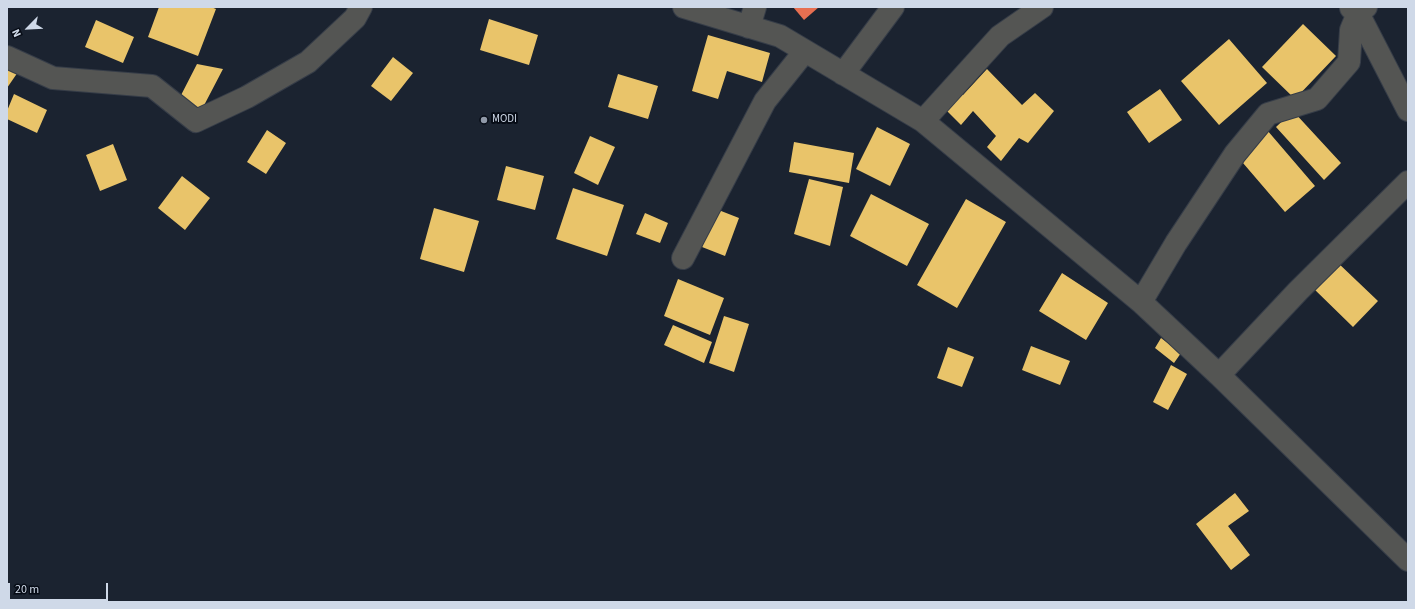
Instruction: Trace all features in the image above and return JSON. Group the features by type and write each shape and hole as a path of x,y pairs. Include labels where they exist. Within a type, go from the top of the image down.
{"street":[{"path":"7,56 53,78 152,86 196,121 248,97 308,62 355,18 361,7"},
{"path":"684,7 752,17 780,36 923,121 1141,302 1408,560"},
{"path":"843,74 893,7"},
{"path":"923,121 1000,36 1042,7"},
{"path":"1141,302 1176,243 1231,161 1268,114 1317,99 1349,62 1352,30 1358,9"},
{"path":"1358,9 1408,110"},
{"path":"683,258 765,101 805,51"},
{"path":"1218,375 1298,291 1408,182"}],"building: Logements":[{"path":"159,7 211,7 216,9 198,56 148,37"},
{"path":"489,19 538,35 529,65 480,50"},
{"path":"96,20 134,37 123,63 85,47"},
{"path":"1303,24 1336,56 1295,99 1262,67"},
{"path":"708,35 770,53 762,82 727,71 718,99 692,91"},
{"path":"1229,39 1267,83 1219,125 1181,81"},
{"path":"393,57 413,73 391,101 371,86"},
{"path":"7,63 18,72 7,88"},
{"path":"197,64 223,69 199,115 177,103"},
{"path":"987,69 1022,105 1035,93 1054,111 1028,143 1019,138 1001,161 987,147 996,136 973,111 961,125 941,105 958,87 963,95"},
{"path":"618,74 658,86 648,119 608,107"},
{"path":"1160,89 1182,120 1149,143 1127,112"},
{"path":"14,94 47,110 37,133 7,119 7,111"},
{"path":"1293,111 1341,163 1324,180 1276,127"},
{"path":"877,127 910,144 890,186 856,169"},
{"path":"267,130 286,143 266,174 247,162"},
{"path":"1267,130 1315,186 1285,212 1237,156"},
{"path":"590,136 615,147 598,185 574,173"},
{"path":"794,142 854,153 849,183 789,172"},
{"path":"113,144 127,180 100,191 86,155"},
{"path":"506,166 544,176 535,210 497,200"},
{"path":"182,176 210,198 185,230 158,208"},
{"path":"809,179 843,187 830,246 794,234"},
{"path":"573,188 624,205 607,256 556,239"},
{"path":"871,194 929,224 907,266 850,236"},
{"path":"966,199 1006,222 957,308 917,285"},
{"path":"434,208 479,221 464,272 420,259"},
{"path":"716,209 739,218 725,256 702,247"},
{"path":"645,213 668,223 660,243 636,234"},
{"path":"1336,261 1378,301 1353,327 1312,287"},
{"path":"1062,273 1108,303 1086,340 1039,311"},
{"path":"678,279 724,298 710,335 664,316"},
{"path":"724,316 749,324 734,372 709,363"},
{"path":"673,325 712,342 704,363 664,345"},
{"path":"1161,338 1181,353 1174,363 1155,348"},
{"path":"1031,346 1070,361 1060,385 1022,370"},
{"path":"948,347 974,357 962,387 937,378"},
{"path":"1171,365 1187,374 1168,410 1153,402"},
{"path":"1235,493 1249,511 1228,526 1250,555 1231,570 1196,524"}],"building: Commerces":[{"path":"793,7 819,7 804,20"}],"place":[{"name":"MODI","path":"484,120"}]}
